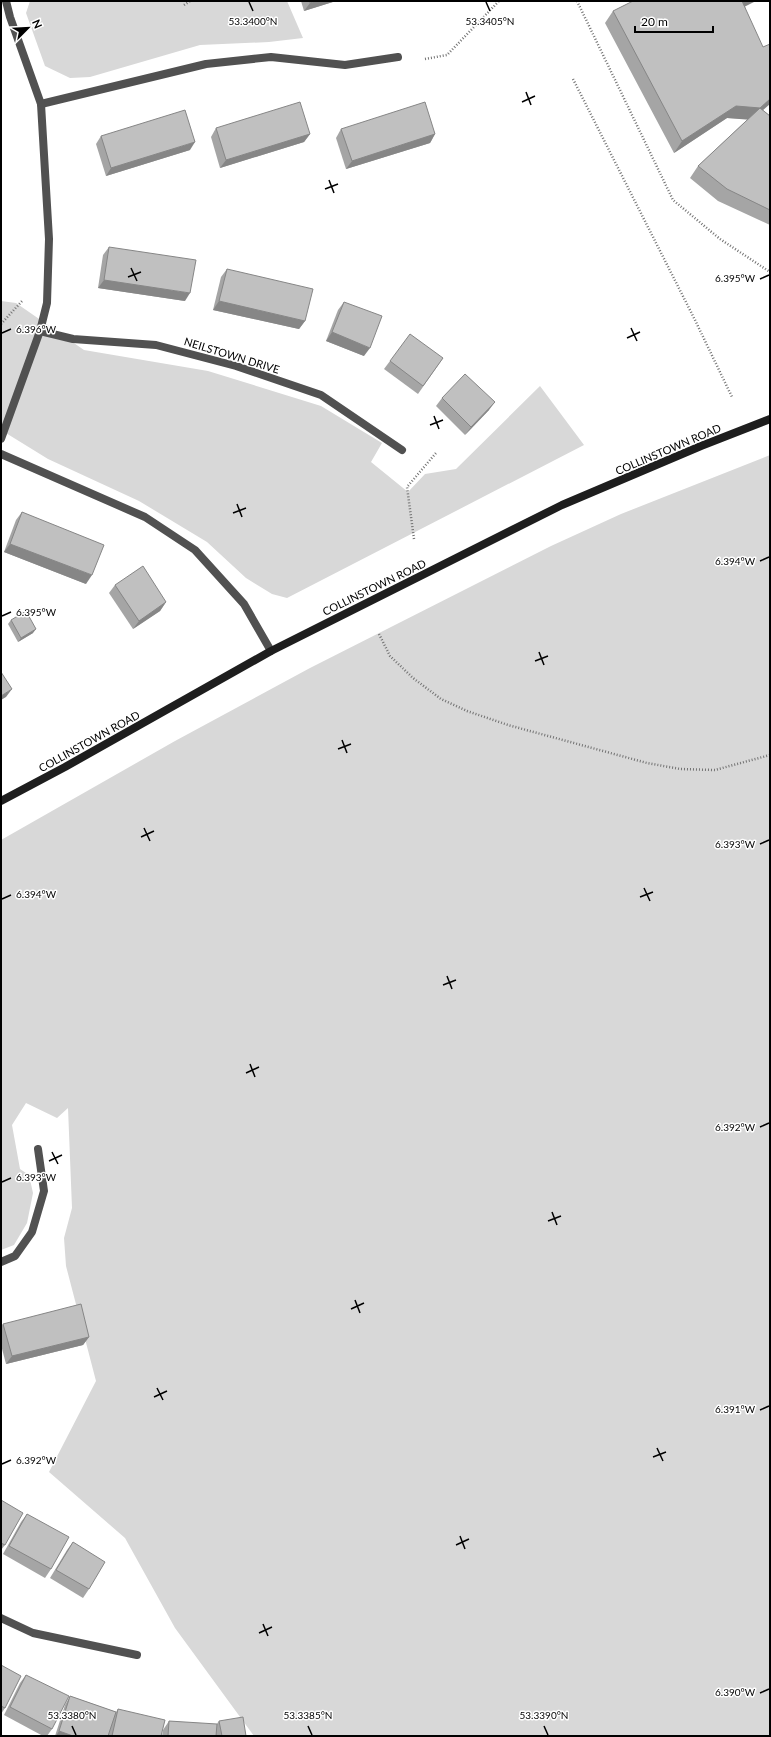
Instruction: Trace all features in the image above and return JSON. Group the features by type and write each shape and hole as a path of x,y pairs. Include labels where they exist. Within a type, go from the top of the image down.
{"street":[{"path":"1,439 40,331 47,303 49,239 41,104 10,18 6,1"},
{"path":"41,104 206,64 271,57 345,65 398,57"},
{"name":"NEILSTOWN DRIVE","path":"40,331 73,339 156,345 236,366 321,395 402,450"},
{"name":"COLLINSTOWN ROAD","path":"1,801 65,767 271,651 562,505 701,446 770,419"},
{"path":"1,454 145,517 196,550 244,604 271,651"},
{"path":"1,1262 15,1256 32,1232 44,1191 38,1149"},
{"path":"1,1618 33,1633 138,1655"}],"path":[{"path":"184,5 190,1"},
{"path":"425,59 447,55 499,1"},
{"path":"577,1 673,200 720,238 770,272"},
{"path":"573,79 694,318 732,397"},
{"path":"1,324 23,300"},
{"path":"414,538 407,487 436,453"},
{"path":"379,634 390,656 413,678 441,699 467,711 508,725 647,763 680,769 715,770 770,754"}],"shaded area":[{"path":"30,1 287,1 303,38 269,42 200,45 90,77 70,78 45,66 26,13"},
{"path":"1,301 16,303 84,350 208,371 321,406 382,443 371,462 408,492 425,474 456,469 540,386 584,445 287,598 272,594 246,578 207,542 139,501 48,459 1,430"},
{"path":"770,455 770,1736 254,1736 175,1628 125,1538 49,1472 96,1381 66,1266 64,1238 72,1208 68,1108 57,1118 26,1103 12,1125 20,1169 29,1175 33,1193 27,1223 14,1245 1,1250 1,840 175,741 310,668 551,546 621,514"}],"building":[{"path":"633,1 742,1 763,47 770,44 770,99 760,108 736,106 682,141 613,11"},
{"path":"300,102 310,134 226,160 216,128"},
{"path":"425,102 435,134 352,161 341,129"},
{"path":"760,108 770,116 770,210 727,189 698,166"},
{"path":"185,110 195,142 111,168 101,136"},
{"path":"109,247 196,260 190,293 104,280"},
{"path":"227,269 313,289 305,321 219,301"},
{"path":"344,302 382,316 370,348 332,332"},
{"path":"410,334 443,358 423,386 390,361"},
{"path":"465,374 495,402 471,427 442,398"},
{"path":"22,512 104,545 92,575 10,544"},
{"path":"143,566 166,602 139,621 115,585"},
{"path":"26,611 36,629 21,638 11,620"},
{"path":"1,672 12,689 1,696"},
{"path":"81,1304 89,1337 12,1356 3,1324"},
{"path":"1,1500 23,1513 5,1545 1,1543"},
{"path":"27,1514 69,1537 51,1569 9,1546"},
{"path":"73,1542 105,1562 89,1589 56,1570"},
{"path":"1,1665 21,1676 5,1708 1,1706"},
{"path":"26,1675 69,1696 52,1729 10,1707"},
{"path":"70,1696 116,1712 108,1736 73,1736 59,1731"},
{"path":"118,1709 165,1720 161,1736 112,1736"},
{"path":"243,1717 246,1736 222,1736 219,1721"},
{"path":"169,1721 217,1724 216,1736 168,1736"}]}
